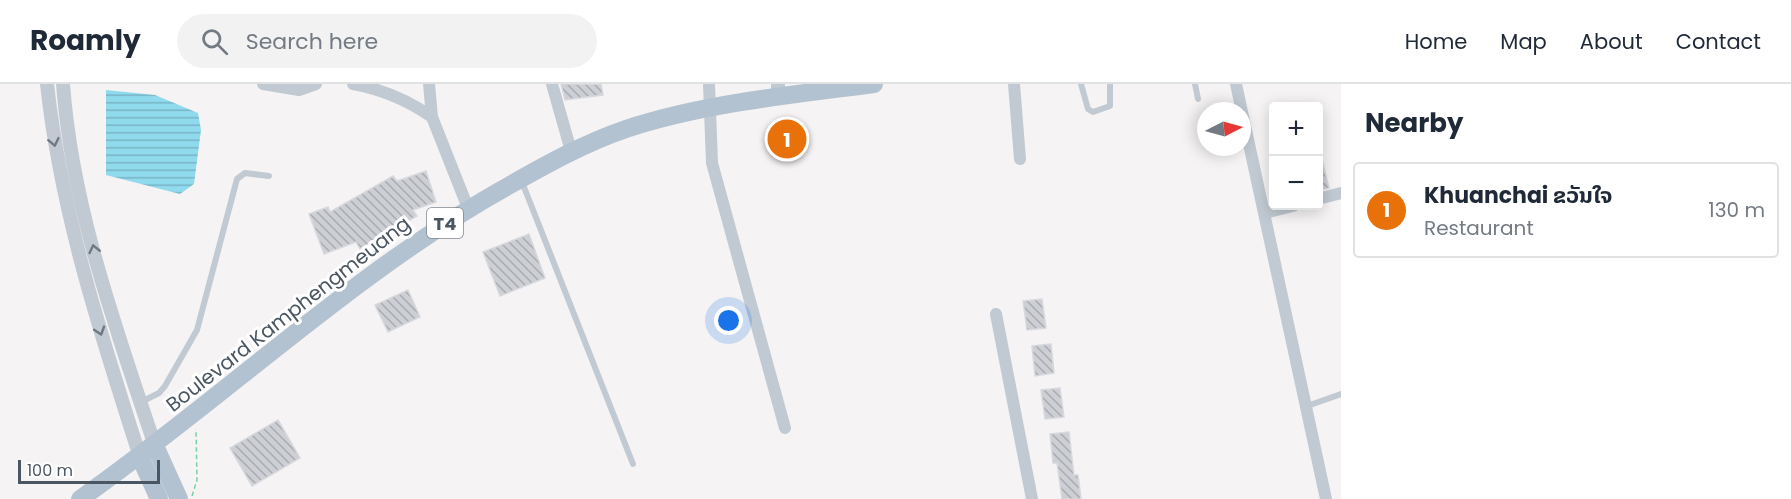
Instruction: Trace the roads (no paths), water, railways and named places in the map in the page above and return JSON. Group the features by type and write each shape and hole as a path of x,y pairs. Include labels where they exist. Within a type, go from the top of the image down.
{"main road":[{"name":"Boulevard Kamphengmeuang","path":"80,499 140,458 360,283 468,208 571,151 627,129 778,90 874,84"},
{"path":"155,446 179,499"},
{"path":"140,458 159,499"}],"street":[{"path":"47,84 52,133 86,286 140,458"},
{"path":"63,84 66,127 101,281 155,446"},
{"path":"263,84 299,90 316,84"},
{"path":"353,84 389,94 416,106 432,117"},
{"path":"429,84 432,117 468,208"},
{"path":"552,84 571,151"},
{"path":"709,84 712,163 785,428"},
{"path":"1014,84 1020,159"},
{"path":"1236,84 1326,499"},
{"path":"1323,198 1341,193"},
{"path":"1264,213 1276,210"},
{"path":"996,315 1032,499"}],"lane":[{"path":"1081,84 1088,109 1093,112 1110,106 1110,84"},
{"path":"1195,84 1198,99"},
{"path":"140,402 159,393 165,386 197,330 237,178 246,173 269,176"},
{"path":"520,179 633,464"},
{"path":"1307,406 1341,394"}],"water":[{"path":"106,90 155,95 198,113 201,130 194,184 180,194 106,175"}],"place":[{"name":"Khuanchai ຂວັນໃຈ","path":"787,139"}]}
